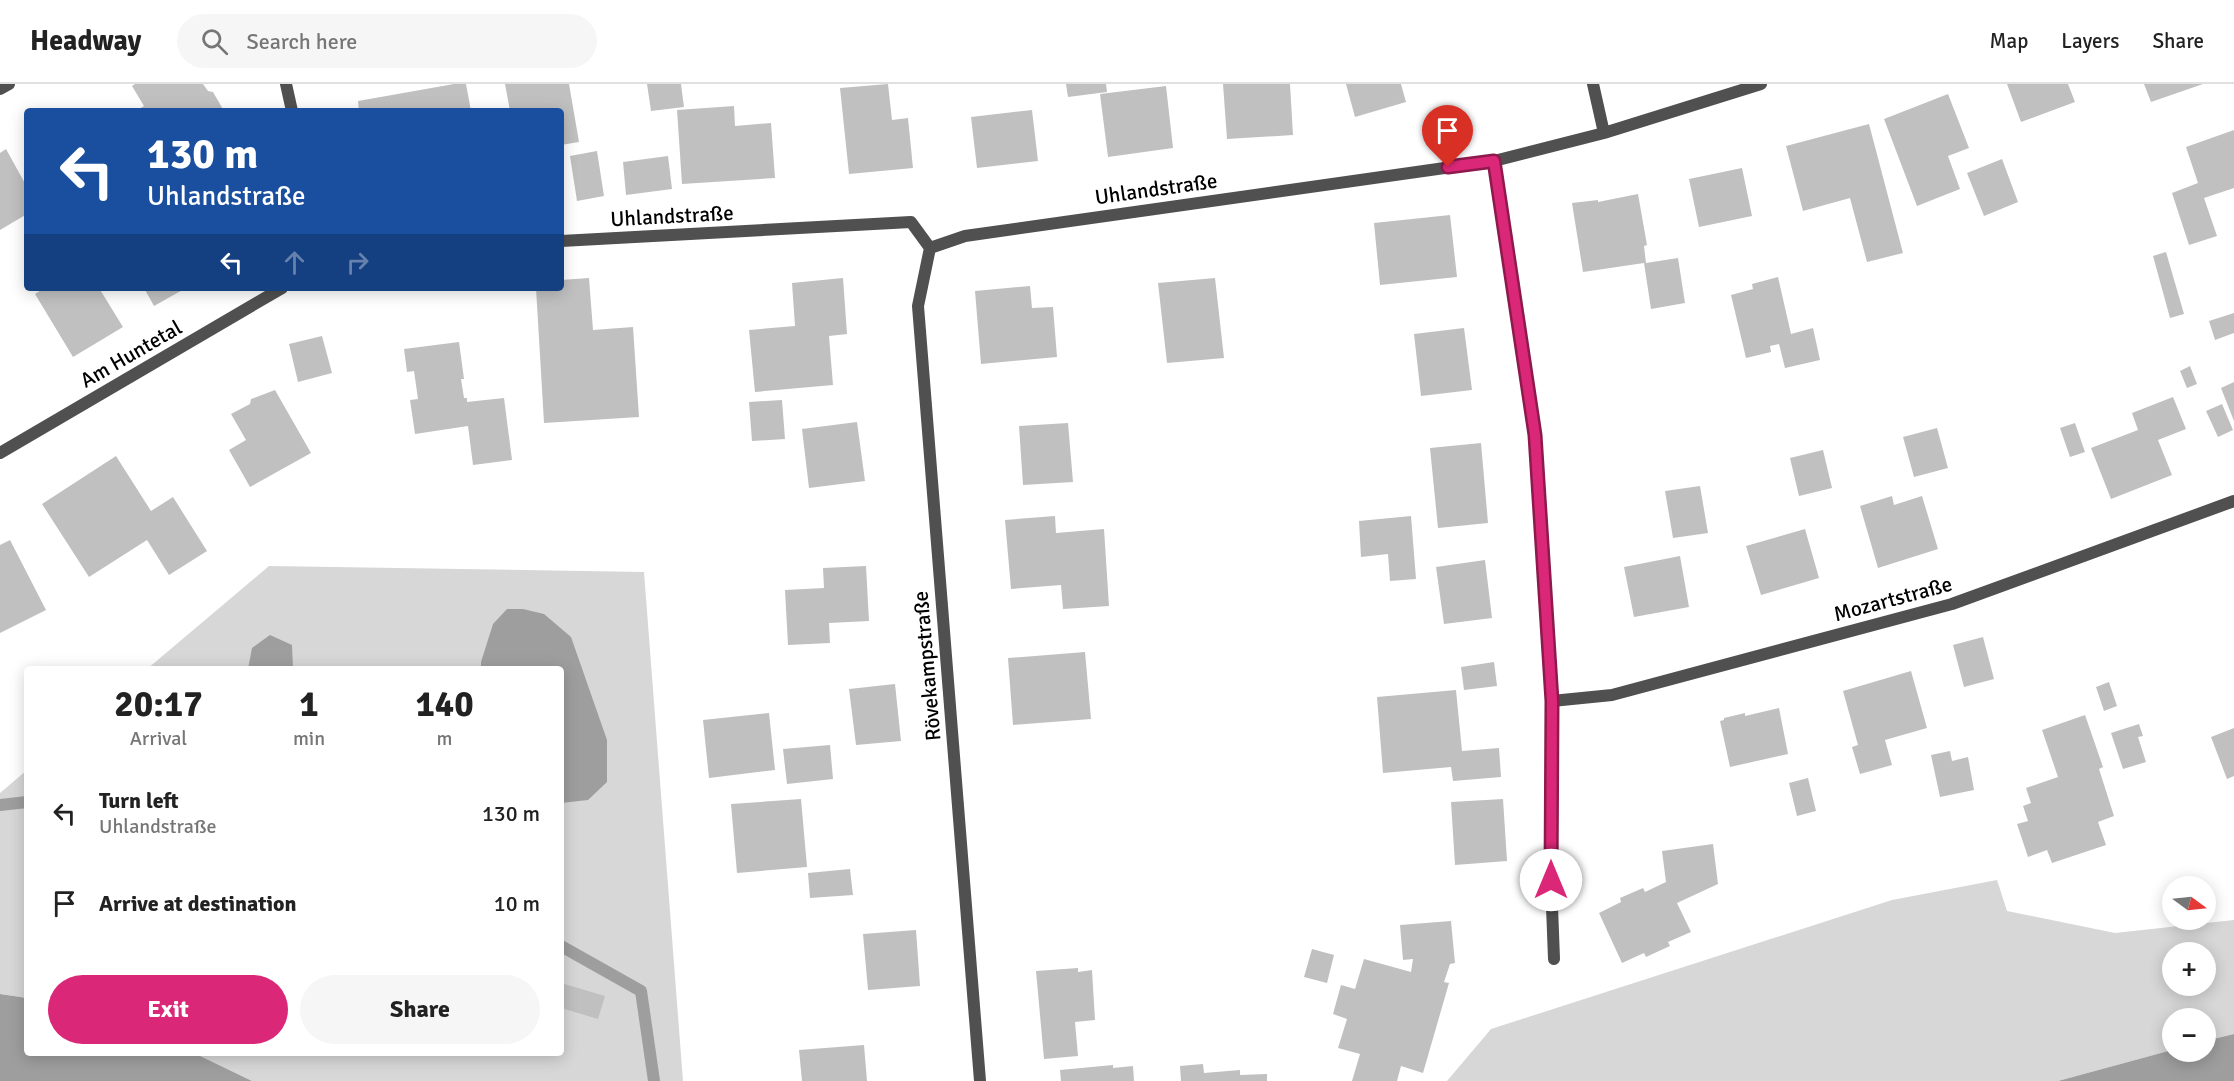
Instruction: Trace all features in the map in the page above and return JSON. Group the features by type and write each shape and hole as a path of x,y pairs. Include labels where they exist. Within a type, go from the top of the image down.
{"street":[{"path":"0,89 9,84"},
{"path":"286,84 291,108"},
{"path":"1593,84 1604,133"},
{"name":"Uhlandstraße","path":"564,241 911,222 930,248 965,236 1494,161 1604,133 1761,84"},
{"path":"1494,161 1535,435 1552,701 1551,880 1554,959"},
{"name":"Rövekampstraße","path":"930,248 918,306 980,1081"},
{"name":"Am Huntetal","path":"0,453 277,291"},
{"name":"Mozartstraße","path":"1552,701 1612,694 1952,604 2234,501"}],"shaded area":[{"path":"269,566 644,572 683,1081 252,1081 200,1056 564,1056 564,666 151,666"},
{"path":"507,609 523,609 544,614 571,637 607,740 607,782 588,800 564,803 564,666 481,666 493,624"},
{"path":"270,635 292,645 293,666 249,666 252,648"},
{"path":"24,773 24,998 0,994 0,793"},
{"path":"1997,880 2007,911 2115,933 2162,928 2162,930 2216,930 2216,922 2234,920 2234,1034 2216,1038 2216,1008 2162,1008 2162,1053 2058,1081 1447,1081 1491,1029 1892,900"},
{"path":"0,994 24,998 24,1056 200,1056 252,1081 0,1081"},
{"path":"2234,1034 2234,1081 2058,1081 2162,1053 2162,1062 2216,1062 2216,1038"}],"building":[{"path":"135,84 203,84 208,91 213,92 222,108 141,108 144,106 132,86"},
{"path":"454,84 466,84 470,108 359,108 358,101"},
{"path":"505,84 569,84 579,142 564,144 564,108 509,108"},
{"path":"647,84 681,84 684,107 651,111"},
{"path":"888,84 892,120 908,118 913,168 849,174 840,88"},
{"path":"1066,84 1106,84 1107,92 1068,97"},
{"path":"1223,84 1290,84 1293,135 1227,139"},
{"path":"1346,84 1401,84 1406,102 1355,117"},
{"path":"2007,84 2068,84 2075,102 2021,122"},
{"path":"2144,84 2203,84 2151,102"},
{"path":"1166,86 1173,148 1108,157 1100,94"},
{"path":"1948,94 1969,148 1948,156 1960,189 1917,206 1884,119"},
{"path":"734,106 735,126 771,123 775,178 682,184 677,110"},
{"path":"1032,110 1038,161 977,168 971,117"},
{"path":"1869,124 1903,253 1867,262 1850,198 1803,211 1786,146"},
{"path":"2234,130 2234,188 2204,198 2217,236 2189,245 2172,193 2198,183 2186,147"},
{"path":"6,149 24,182 24,216 0,230 0,153"},
{"path":"597,151 604,196 577,201 570,156"},
{"path":"668,156 672,189 626,195 623,162"},
{"path":"2002,159 2018,202 1984,216 1967,173"},
{"path":"1742,168 1752,216 1699,227 1689,179"},
{"path":"1638,194 1647,245 1644,246 1646,263 1678,258 1685,303 1651,309 1644,263 1583,272 1572,203 1598,200 1598,202"},
{"path":"1450,215 1457,277 1380,285 1374,223"},
{"path":"2166,252 2184,314 2170,318 2153,256"},
{"path":"1778,277 1791,334 1813,328 1820,360 1785,368 1779,344 1770,346 1771,352 1746,358 1731,295 1753,289 1752,284"},
{"path":"589,278 593,330 633,327 639,417 544,423 536,291 564,291 564,280"},
{"path":"843,278 847,334 829,336 833,385 755,392 749,330 795,326 792,283"},
{"path":"1215,278 1224,358 1167,363 1158,283"},
{"path":"1030,286 1032,308 1053,307 1057,357 981,364 975,291"},
{"path":"40,291 101,291 123,327 73,357 35,294"},
{"path":"146,291 181,291 154,306"},
{"path":"2234,313 2234,333 2215,340 2209,321"},
{"path":"1464,328 1472,390 1421,396 1414,334"},
{"path":"322,336 332,373 298,382 289,344"},
{"path":"459,342 464,398 467,398 467,402 504,398 512,460 473,465 468,426 415,434 410,400 418,399 414,371 407,372 404,349"},
{"path":"2190,366 2197,384 2187,388 2180,371"},
{"path":"2234,382 2234,421 2221,388"},
{"path":"275,390 311,453 250,487 229,450 246,440 231,414 250,404 251,399"},
{"path":"2173,397 2186,429 2158,440 2172,475 2111,499 2091,448 2138,430 2132,413"},
{"path":"782,400 785,439 752,441 749,402"},
{"path":"2222,404 2233,430 2218,437 2206,411"},
{"path":"857,422 865,481 809,488 802,429"},
{"path":"1068,423 1073,482 1023,485 1019,426"},
{"path":"2075,423 2085,452 2070,457 2060,428"},
{"path":"1937,428 1948,468 1914,477 1903,437"},
{"path":"1481,443 1488,523 1438,528 1430,448"},
{"path":"1823,450 1832,488 1799,496 1790,458"},
{"path":"116,456 151,511 173,497 207,551 169,575 147,540 89,577 42,504"},
{"path":"1700,486 1708,533 1673,538 1665,491"},
{"path":"1892,496 1894,505 1922,496 1938,549 1878,568 1860,506"},
{"path":"1055,516 1056,533 1104,529 1109,606 1063,609 1061,585 1011,589 1005,520"},
{"path":"1411,516 1416,579 1390,581 1388,554 1361,557 1359,521"},
{"path":"1805,529 1819,578 1761,595 1746,546"},
{"path":"10,540 46,610 0,633 0,545"},
{"path":"1680,556 1689,607 1634,617 1624,567"},
{"path":"1485,560 1492,618 1444,624 1436,567"},
{"path":"866,566 869,621 829,623 830,643 788,645 785,590 824,588 823,568"},
{"path":"1983,637 1994,679 1964,687 1953,645"},
{"path":"1085,652 1091,719 1013,725 1008,658"},
{"path":"1494,662 1497,686 1464,690 1461,667"},
{"path":"1911,671 1927,728 1885,740 1892,765 1860,774 1852,747 1858,745 1843,691"},
{"path":"2109,682 2117,706 2104,711 2096,687"},
{"path":"895,684 901,741 856,745 849,689"},
{"path":"1456,690 1462,751 1499,748 1501,777 1453,781 1451,767 1383,773 1377,697"},
{"path":"1779,708 1788,754 1730,767 1720,721 1745,713 1745,716"},
{"path":"769,713 775,770 709,778 703,720"},
{"path":"2085,715 2103,767 2099,769 2114,816 2098,822 2106,845 2052,863 2047,850 2028,857 2017,824 2028,821 2023,806 2031,803 2026,788 2058,777 2042,730"},
{"path":"2139,724 2143,736 2138,737 2146,762 2123,769 2111,733"},
{"path":"2234,728 2234,776 2227,779 2211,737"},
{"path":"830,745 833,779 787,784 783,749"},
{"path":"1950,751 1952,761 1968,757 1974,790 1940,797 1931,755"},
{"path":"1808,778 1816,811 1797,816 1789,783"},
{"path":"801,799 807,867 737,873 731,804"},
{"path":"1503,799 1507,861 1455,865 1451,802"},
{"path":"1713,844 1718,884 1677,903 1691,932 1668,942 1670,946 1646,957 1644,953 1622,963 1599,913 1621,902 1620,898 1643,888 1645,892 1666,882 1662,851"},
{"path":"850,869 853,895 810,898 808,873"},
{"path":"1451,921 1455,963 1450,964 1444,982 1449,983 1423,1073 1401,1066 1397,1081 1352,1081 1360,1054 1338,1048 1347,1019 1333,1014 1341,985 1355,989 1364,959 1411,972 1413,959 1403,960 1400,925"},
{"path":"916,930 920,986 868,990 863,934"},
{"path":"1312,949 1334,955 1327,983 1304,977"},
{"path":"1078,968 1078,972 1092,970 1095,1020 1075,1022 1078,1056 1044,1059 1036,971"},
{"path":"564,984 605,996 598,1019 564,1009"},
{"path":"864,1045 867,1081 802,1081 799,1050"},
{"path":"1203,1064 1204,1073 1240,1070 1240,1075 1267,1074 1267,1081 1181,1081 1180,1066"},
{"path":"1113,1065 1113,1068 1133,1066 1134,1081 1061,1081 1060,1070"}],"waterway":[{"path":"0,805 24,802"},
{"path":"564,948 641,991 654,1081"}],"route":[{"path":"1448,167 1494,161 1535,435 1552,701 1551,880"}]}
